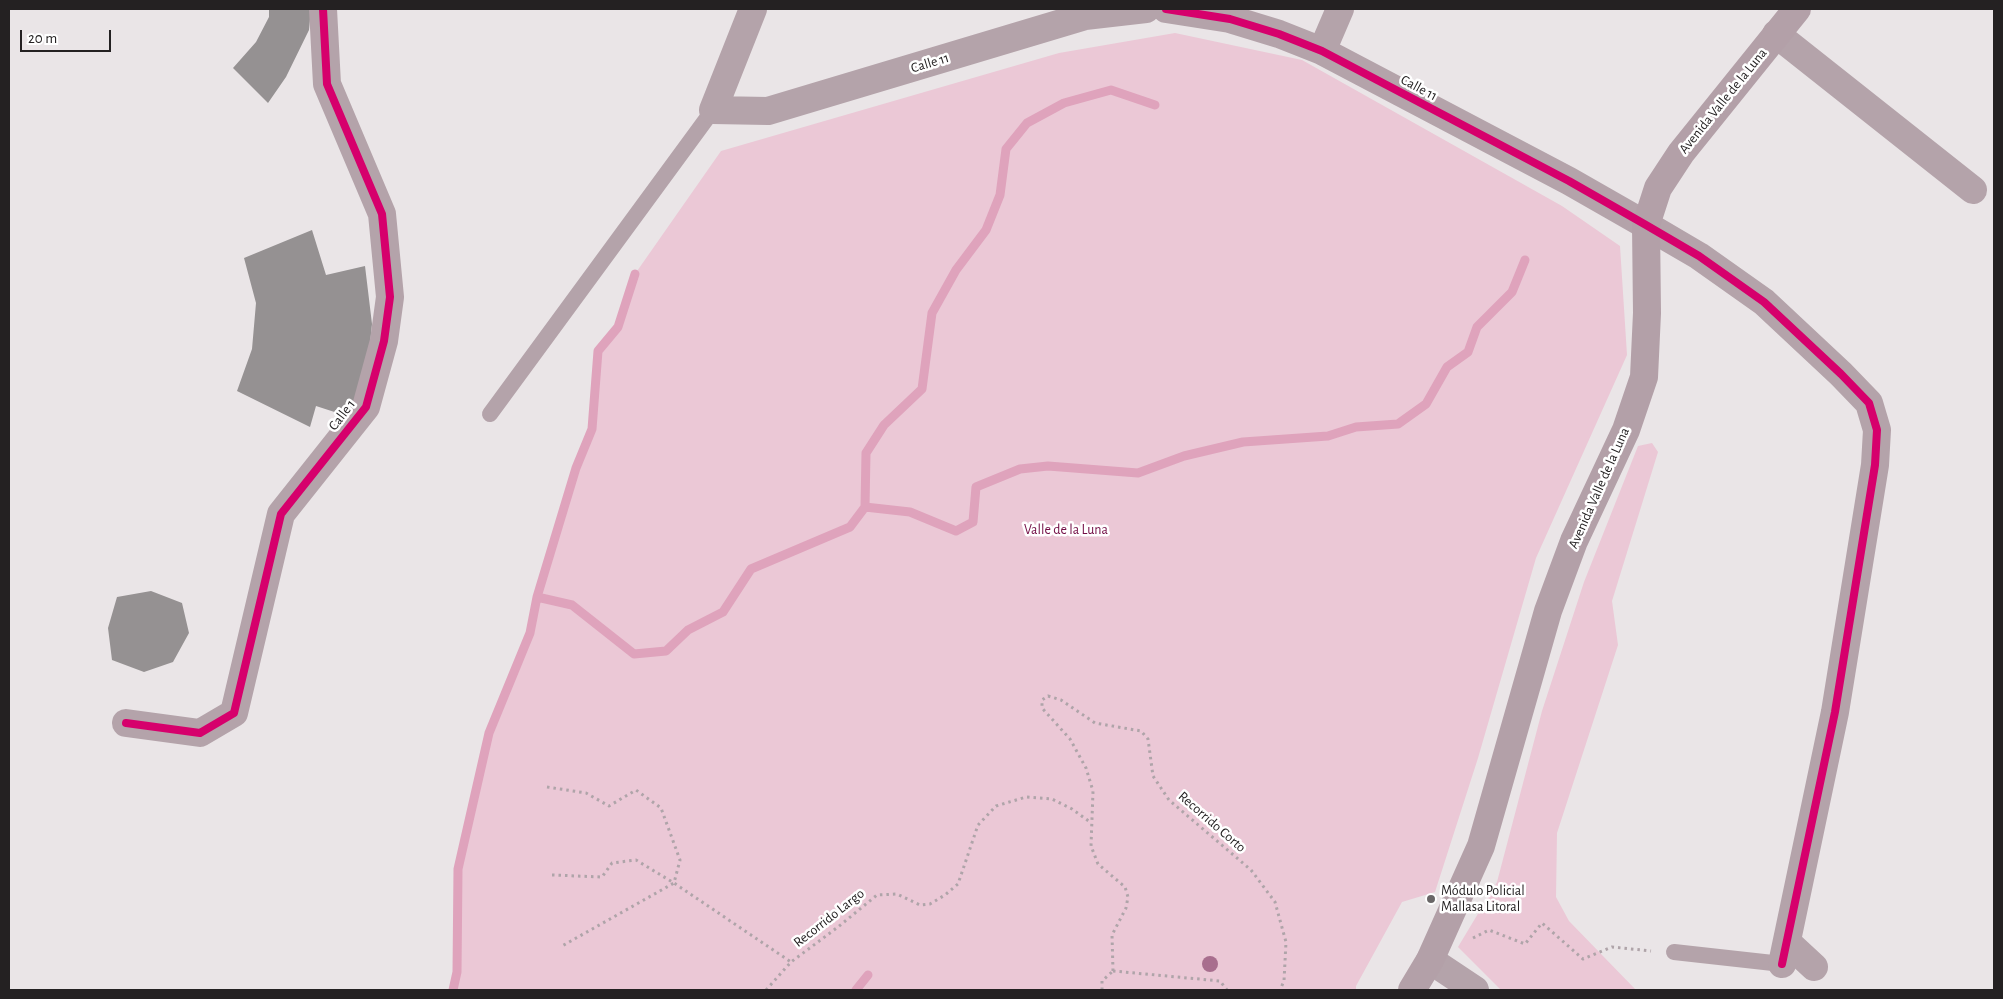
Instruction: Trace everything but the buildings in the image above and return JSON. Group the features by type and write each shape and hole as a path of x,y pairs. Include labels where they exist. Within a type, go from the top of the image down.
{"main road":[{"name":"Avenida Valle de la Luna","path":"1412,990 1430,960 1482,846 1548,611 1574,541 1626,430 1644,377 1647,313 1646,225 1658,188 1681,153 1797,9"}],"street":[{"name":"Calle 1","path":"126,724 200,733 234,713 281,514 366,407 379,360 384,341 390,297 382,214 327,84 323,9"},
{"path":"713,110 753,9"},
{"name":"Calle 11","path":"713,110 768,111 1085,16 1146,9"},
{"name":"Calle 11","path":"1166,9 1230,19 1279,34 1322,51 1569,181 1699,256 1764,302 1869,403 1876,430 1875,465 1835,712 1784,953"},
{"path":"1322,51 1340,9"},
{"path":"1776,34 1973,190"},
{"path":"1784,953 1814,967"},
{"path":"1430,960 1475,990"}],"lane":[{"path":"490,414 713,110"},
{"path":"1674,952 1784,953"}],"path":[{"path":"547,787 586,793 609,806 636,790 661,808 680,860 674,883 562,946"},
{"path":"1091,822 1091,846 1098,864 1125,887 1128,897 1126,908 1112,935 1113,971"},
{"path":"552,875 602,877 612,863 636,860 674,883 791,962"},
{"path":"1472,939 1489,930 1525,944 1542,922 1583,959 1612,947 1674,952"},
{"path":"1102,990 1102,981 1113,971 1220,981 1227,990"}],"green space":[{"name":"Valle de la Luna","path":"1175,33 1302,60 1562,206 1620,246 1627,355 1536,558 1478,758 1435,892 1402,902 1356,986 1356,990 453,990 457,972 458,869 489,733 530,633 537,596 576,468 592,429 598,351 618,327 635,274 721,151 1059,53"},
{"path":"1652,443 1658,452 1612,601 1618,645 1557,833 1556,897 1569,921 1636,990 1501,990 1458,947 1497,882 1542,711 1584,582 1638,446"}],"waterway":[{"path":"865,507 866,453 884,425 922,389 932,313 956,270 986,230 1000,195 1006,149 1027,123 1064,103 1111,90 1155,105"},
{"path":"453,990 457,972 458,869 489,733 530,633 537,597 572,605 634,654 666,651 688,630 723,612 751,569 850,527 865,507 910,512 956,531 973,522 976,487 1020,469 1048,466 1138,473 1184,456 1243,442 1328,436 1356,427 1398,424 1426,404 1447,367 1468,352 1477,327 1512,292 1525,260"},
{"path":"537,597 576,468 592,429 598,351 618,327 635,274"},
{"path":"856,990 868,975"}],"cycle path":[{"path":"126,723 200,733 234,713 281,514 366,407 384,341 390,297 382,214 327,84 323,9"},
{"path":"1166,9 1230,19 1279,34 1322,51 1569,181 1699,256 1764,302 1869,403 1877,430 1875,465 1835,712 1782,964"}],"place":[{"name":"Módulo Policial Mallasa Litoral","path":"1431,899"}]}
